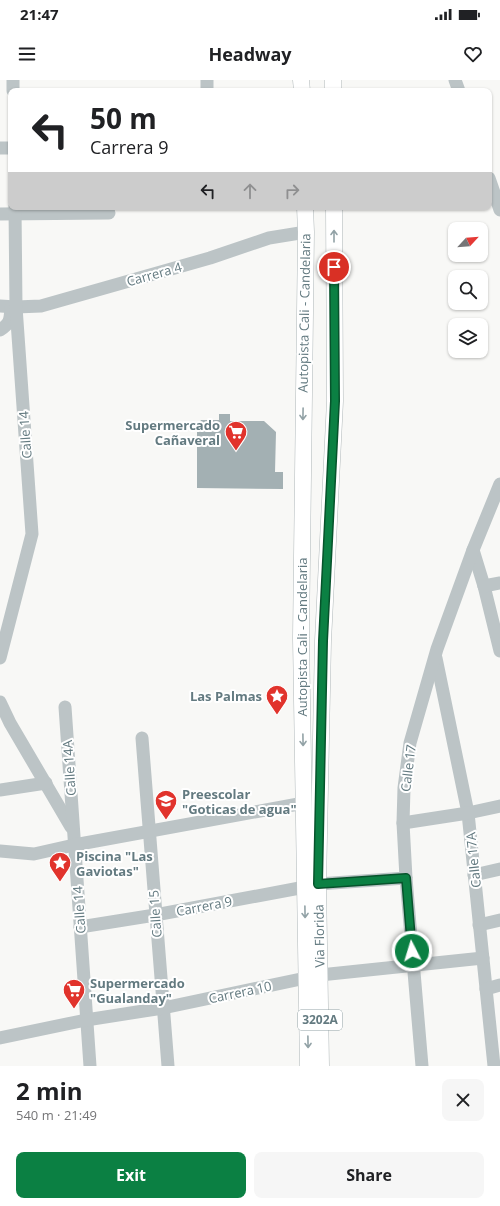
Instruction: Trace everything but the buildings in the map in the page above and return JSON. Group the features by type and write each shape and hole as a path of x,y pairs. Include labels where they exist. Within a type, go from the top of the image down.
{"main road":[{"name":"Autopista Cali - Candelaria","path":"305,210 301,638 304,803 312,885 313,976 308,1066"},
{"name":"3202A","path":"312,885 335,401 334,210"},
{"name":"Via Florida","path":"313,976 321,1066"}],"street":[{"path":"492,187 500,210"},
{"path":"0,214 15,210 109,213"},
{"name":"Calle 14","path":"0,658 32,534 9,306 15,210"},
{"name":"Carrera 4","path":"9,306 41,306 210,258 269,238 306,232"},
{"path":"0,330 7,326 10,321 9,306"},
{"name":"Calle 17","path":"422,1066 406,878 403,823 404,788 410,743 435,656 473,550 500,484"},
{"path":"473,550 484,586 500,651"},
{"path":"484,586 500,583"},
{"name":"Calle 17A","path":"435,656 468,813 482,958 495,1058"},
{"name":"Calle 14","path":"0,702 10,723 73,830 90,1066"},
{"name":"Calle 14A","path":"65,707 73,830"},
{"name":"Calle 15","path":"142,738 168,1066"},
{"path":"0,790 46,783"},
{"path":"0,851 34,854 74,845 304,803"},
{"path":"403,823 468,813 500,806"},
{"path":"474,875 500,869"},
{"name":"Carrera 9","path":"80,927 155,915 312,885 406,878"},
{"path":"479,925 500,920"},
{"name":"Carrera 10","path":"0,1038 86,1020 163,1008 313,976 482,958"},
{"path":"486,989 500,985"}],"place":[{"name":"Supermercado Cañaveral","path":"236,452"},
{"name":"Las Palmas","path":"277,716"},
{"name":"Preescolar \"Goticas de agua\"","path":"166,820"},
{"name":"Piscina \"Las Gaviotas\"","path":"60,882"},
{"name":"Supermercado \"Gualanday\"","path":"74,1010"}],"route":[{"path":"334,267 335,401 323,641 318,884 406,878 412,951"}]}
